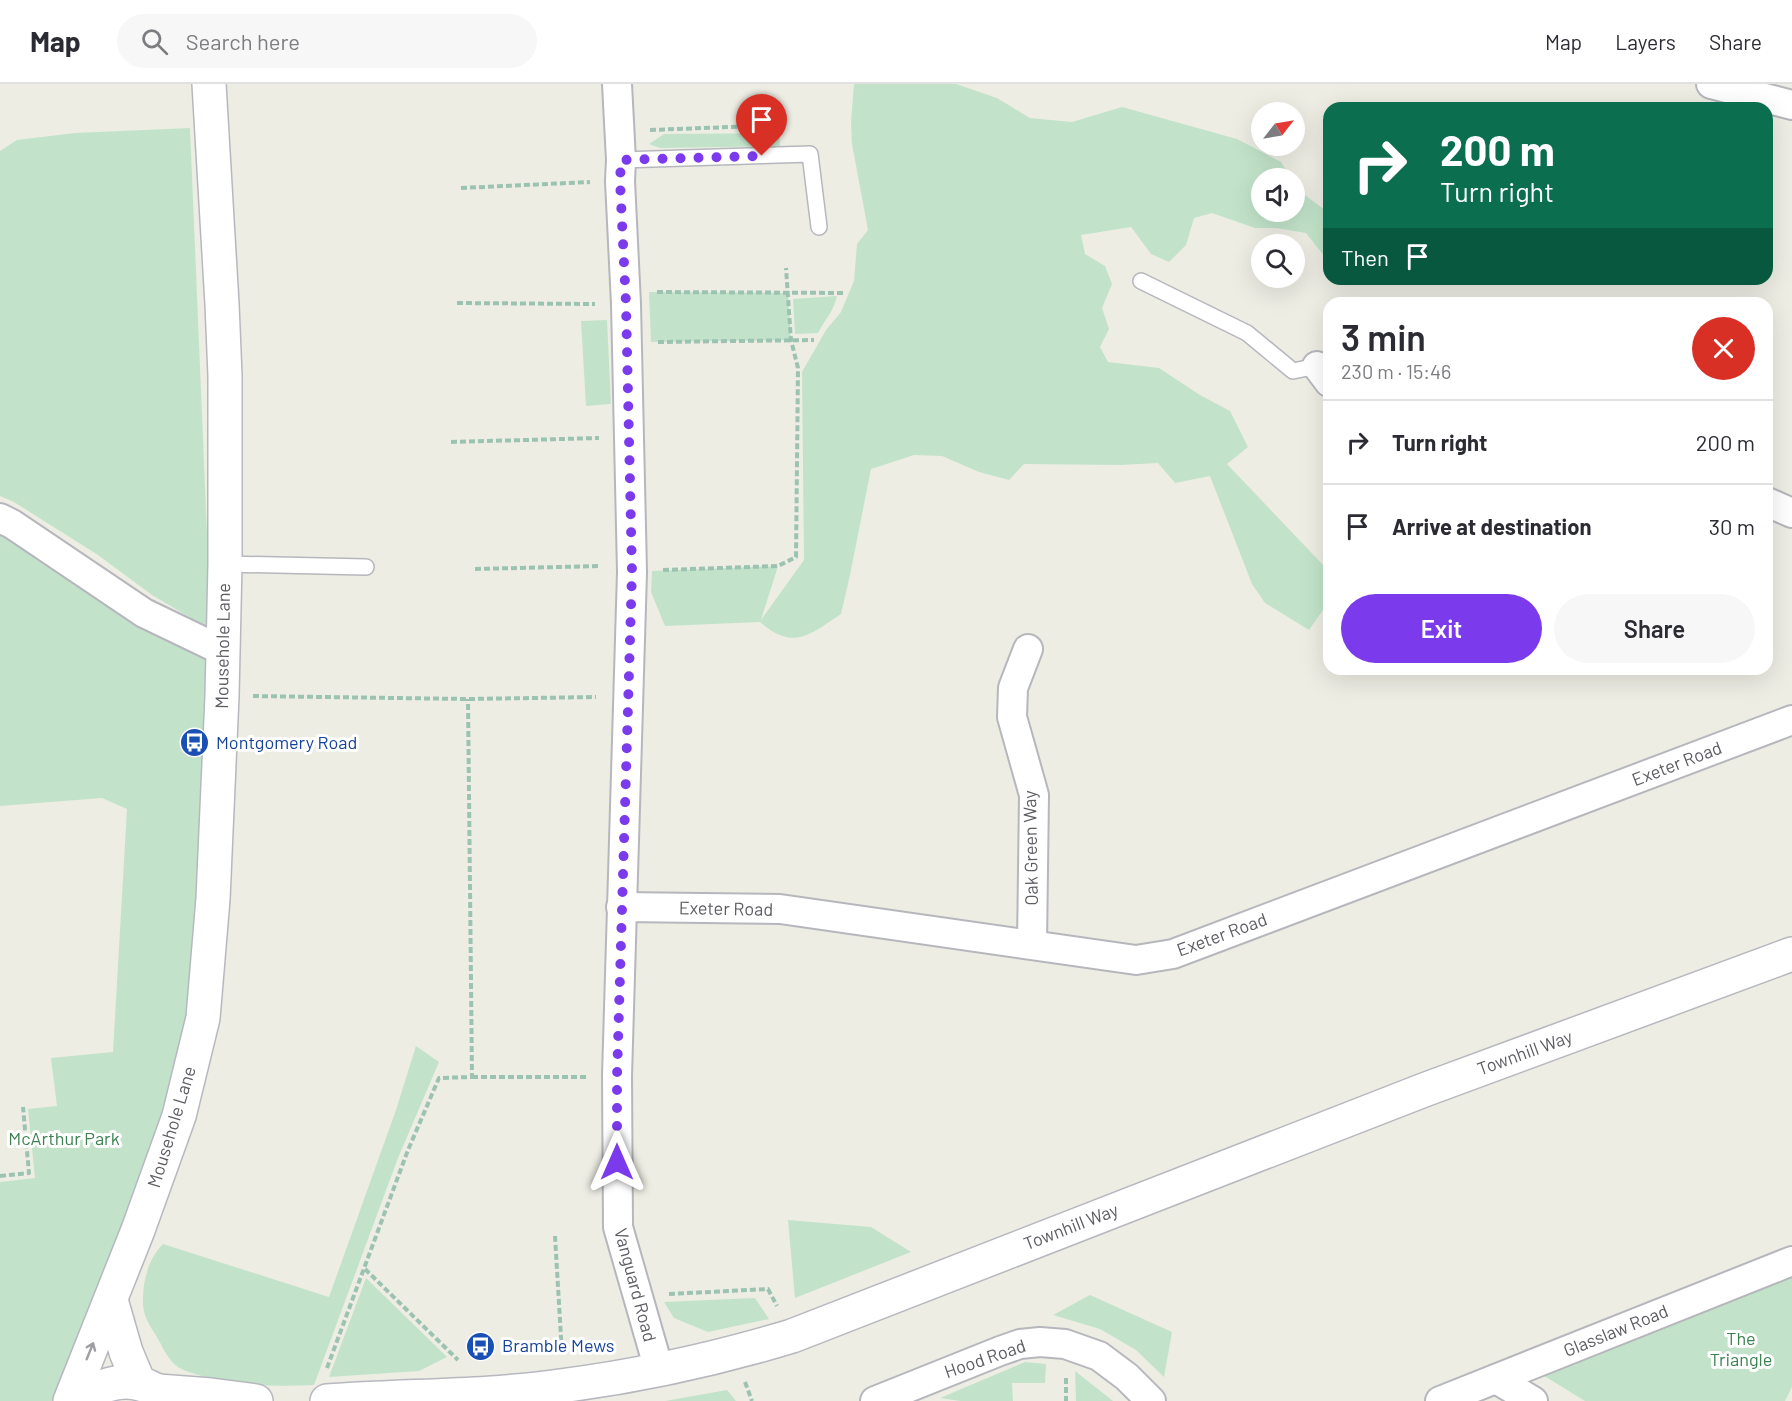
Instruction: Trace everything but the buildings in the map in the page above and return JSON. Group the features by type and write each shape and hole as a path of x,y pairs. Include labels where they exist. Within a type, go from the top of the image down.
{"street":[{"name":"Mousehole Lane","path":"70,1401 138,1230 179,1116 203,1018 213,899 225,564 225,387 209,84"},
{"name":"Vanguard Road","path":"617,84 626,298 632,568 617,1077 618,1227 659,1370"},
{"path":"1711,84 1792,105"},
{"path":"1773,505 1792,513"},
{"path":"0,518 144,613 223,651"},
{"name":"Oak Green Way","path":"1028,649 1013,688 1012,717 1034,795 1032,944"},
{"name":"Exeter Road","path":"621,907 780,909 1136,960 1173,954 1792,720"},
{"name":"Townhill Way","path":"326,1388 457,1398 558,1386 659,1370 734,1354 792,1336 1424,1090 1792,954"},
{"name":"Glasslaw Road","path":"1440,1401 1792,1261"},
{"path":"111,1300 126,1352 155,1392"},
{"name":"Hood Road","path":"875,1401 1000,1351 1020,1344 1040,1342 1065,1344 1100,1356 1127,1377 1151,1401"},
{"path":"1496,1379 1533,1401"},
{"path":"79,1401 106,1385 122,1382 155,1392 211,1395 256,1401"}],"lane":[{"path":"620,170 810,154 819,227"},
{"path":"1141,281 1247,333 1293,371 1323,374"},
{"path":"225,564 366,567"}],"path":[{"path":"619,131 784,125"},
{"path":"461,188 620,170"},
{"path":"475,569 778,566 796,557 798,368 791,340 786,268"},
{"path":"458,303 843,293"},
{"path":"627,343 814,340"},
{"path":"451,441 630,437"},
{"path":"222,696 468,699 627,697"},
{"path":"468,699 472,1077"},
{"path":"326,1388 365,1269 408,1150 440,1078 617,1077"},
{"path":"0,1176 29,1173 23,1107"},
{"path":"555,1236 562,1364"},
{"path":"365,1269 458,1360"},
{"path":"667,1294 768,1289 792,1336"},
{"path":"743,1378 753,1401"}],"green space":[{"path":"854,84 956,84 997,98 1030,118 1072,122 1122,107 1237,139 1251,146 1251,156 1270,156 1281,162 1285,168 1251,168 1251,222 1305,222 1305,195 1323,209 1323,254 1306,233 1276,228 1255,228 1212,213 1194,218 1186,245 1169,262 1151,254 1131,227 1081,235 1085,254 1105,266 1112,284 1102,308 1109,329 1100,347 1108,362 1159,368 1200,395 1230,411 1248,447 1227,464 1323,565 1323,610 1309,630 1265,603 1252,584 1210,476 1175,483 1158,463 1024,464 1009,480 979,472 942,456 914,455 871,469 841,614 810,633 792,638 772,631 760,622 665,626 651,592 652,571 778,566 761,620 804,560 802,372 826,330 841,312 854,281 857,244 868,230 852,144"},
{"path":"190,128 211,630 152,595 98,555 14,502 0,496 0,151 17,140 75,133"},
{"path":"779,133 780,146 660,148 649,144 664,134"},
{"path":"649,292 788,293 791,340 651,342"},
{"path":"837,296 818,333 795,334 793,299"},
{"path":"607,320 611,404 586,406 581,321"},
{"name":"McArthur Park","path":"0,529 211,658 190,1014 164,1113 53,1401 0,1401 0,1182 35,1178 28,1109 57,1106 51,1058 113,1052 127,809 102,798 0,806"},
{"path":"416,1046 439,1062 398,1158 314,1385 269,1386 239,1383 195,1374 176,1366 149,1324 143,1304 146,1276 158,1250 163,1244 329,1297 396,1110"},
{"path":"788,1220 871,1227 911,1252 795,1298"},
{"name":"The Triangle","path":"1792,1275 1792,1387 1785,1401 1585,1401 1541,1374"},
{"path":"366,1278 447,1357 419,1371 329,1377"},
{"path":"1090,1295 1172,1332 1164,1377 1136,1350 1100,1329 1053,1315"},
{"path":"755,1298 769,1319 708,1332 674,1318 664,1302"},
{"path":"1025,1362 1046,1364 1045,1383 1012,1383 1013,1401 960,1401 940,1398"},
{"path":"1075,1371 1113,1401 1076,1401"},
{"path":"727,1390 736,1401 665,1401"}],"place":[{"name":"Montgomery Road","path":"195,743"},
{"name":"Bramble Mews","path":"481,1346"}],"route":[{"path":"617,1162 622,861 632,572 621,160 762,156"}]}
